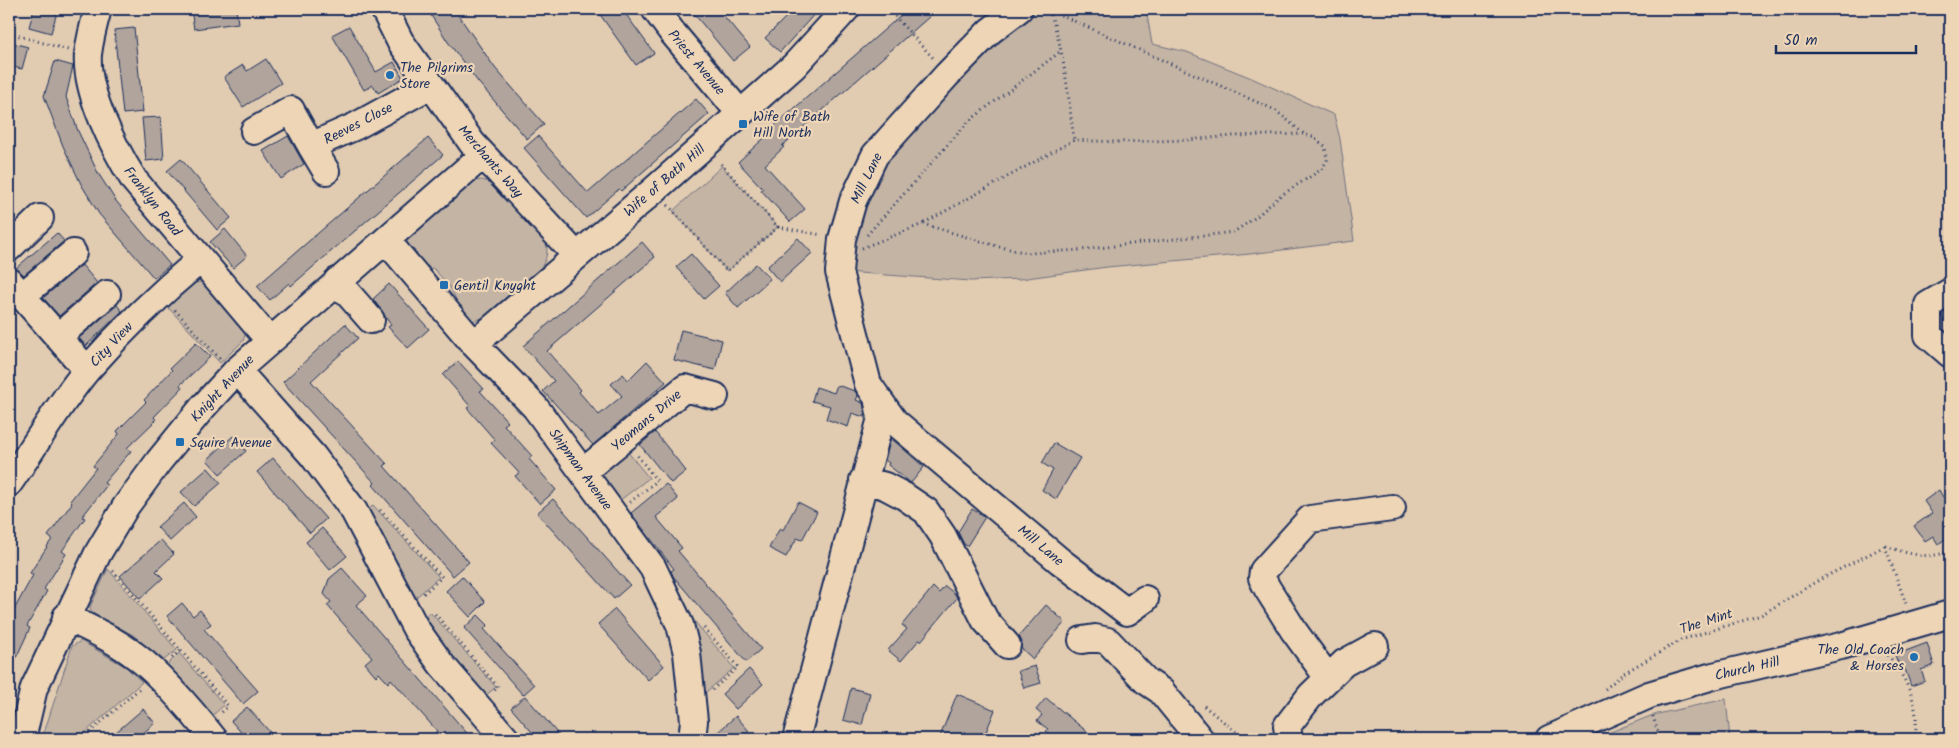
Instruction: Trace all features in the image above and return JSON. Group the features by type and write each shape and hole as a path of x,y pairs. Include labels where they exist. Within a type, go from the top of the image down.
{"street":[{"name":"Franklyn Road","path":"98,9 88,55 90,81 108,132 120,158 134,180 269,340"},
{"name":"Merchants Way","path":"384,9 400,41 482,156 576,255"},
{"name":"Priest Avenue","path":"655,9 740,114"},
{"name":"Wife of Bath Hill","path":"474,344 654,190 794,66 846,9"},
{"path":"990,31 1005,9"},
{"name":"Mill Lane","path":"1019,9 990,31 947,75 875,155 853,202 839,272 868,384 895,422 1060,561 1127,612 1145,599"},
{"name":"Reeves Close","path":"311,146 356,126 431,85"},
{"name":"Reeves Close","path":"254,131 291,110 326,171"},
{"name":"Knight Avenue","path":"22,739 34,688 98,553 126,506 202,407 230,366 269,340 482,156"},
{"path":"9,248 32,219"},
{"name":"Shipman Avenue","path":"386,240 474,344 535,407 584,471 653,568 680,625 687,653 694,721 692,739"},
{"path":"15,289 74,253"},
{"name":"City View","path":"15,289 87,370 121,331 200,260"},
{"path":"337,281 371,320"},
{"path":"1950,292 1928,305 1928,335 1950,354"},
{"path":"58,336 107,294"},
{"path":"230,366 314,456 354,512 416,629 441,664 506,739"},
{"path":"9,483 33,449 68,392 87,370"},
{"name":"Yeomans Drive","path":"584,471 685,388 714,396"},
{"name":"Mill Lane","path":"796,739 880,418 877,397"},
{"path":"863,480 885,486 926,511 943,536 985,620 1007,645"},
{"path":"1328,678 1294,631 1267,588 1262,578 1263,572 1310,519 1392,508"},
{"name":"Church Hill","path":"1549,739 1649,695 1713,676 1879,636 1950,614"},
{"path":"66,617 100,632 138,658 156,674 209,733"},
{"path":"1082,640 1095,638 1108,641 1146,681 1161,691 1200,739"},
{"path":"1288,739 1288,726 1311,695 1344,663 1375,646"}],"path":[{"path":"888,9 922,46"},
{"path":"1048,9 1058,34 1074,140"},
{"path":"1048,9 1275,110 1304,134"},
{"path":"9,33 88,55"},
{"path":"843,249 877,225 969,120 1061,51"},
{"path":"703,145 778,227 843,249 923,224 1074,140 1116,142 1169,141 1233,136 1304,134 1313,137 1325,146 1327,160 1322,170 1280,196 1256,217 1234,232 1081,250 1028,254 923,224"},
{"path":"654,190 727,271 778,227"},
{"path":"160,294 230,366"},
{"path":"614,514 657,481 625,438"},
{"path":"376,506 442,577 420,597 404,606"},
{"path":"1886,546 1910,554 1931,556 1950,551"},
{"path":"1886,546 1901,591"},
{"name":"The Mint","path":"1601,692 1624,673 1681,640 1762,615 1819,580 1886,546"},
{"path":"98,553 228,706 209,733"},
{"path":"433,612 498,687 477,706"},
{"path":"1879,636 1885,652 1901,671 1915,705 1918,722 1914,739"},
{"path":"82,739 156,674 180,650"}],"shaded area":[{"path":"1034,9 1146,9 1152,44 1187,52 1334,115 1340,139 1354,241 1250,254 1107,267 1020,279 971,281 845,272 847,255 881,157 990,43"},
{"path":"722,166 778,227 727,271 673,211"},
{"path":"482,180 492,183 546,241 547,253 544,263 539,270 485,317 473,321 465,318 450,287 434,269 415,261 406,248 408,234 472,181"},
{"path":"203,282 246,332 243,341 220,363 162,301 192,283"},
{"path":"622,445 649,478 615,504 590,470"},
{"path":"373,505 439,577 414,599 368,511"},
{"path":"108,569 177,650 164,660 133,635 91,612 90,607"},
{"path":"679,603 734,668 706,692 700,689"},
{"path":"430,612 496,687 485,696 452,658 425,616"},
{"path":"81,641 126,667 142,682 78,739 42,739 72,646"},
{"path":"179,653 224,705 212,716 167,665"},
{"path":"1726,699 1730,739 1593,739 1653,715"}],"building":[{"path":"34,9 58,9 51,33 29,27"},
{"path":"191,9 236,9 238,23 194,29"},
{"path":"427,9 454,9 495,68 544,124 527,139 478,82 448,42"},
{"path":"596,9 622,9 654,53 636,65"},
{"path":"690,9 718,9 750,47 733,61"},
{"path":"794,9 819,9 780,52 765,38"},
{"path":"908,9 938,9 782,146 784,147 765,165 805,209 790,222 738,162 775,128 773,127"},
{"path":"349,26 376,72 394,62 403,78 378,93 373,85 364,90 332,35"},
{"path":"134,28 143,112 123,114 114,30"},
{"path":"9,42 28,47 22,69 9,66"},
{"path":"266,59 281,83 243,107 224,77 243,65 247,71"},
{"path":"55,61 73,66 66,97 78,131 98,173 116,201 170,265 154,278 99,214 81,184 63,146 44,96"},
{"path":"696,99 709,114 621,191 619,189 586,218 524,148 538,136 588,193"},
{"path":"161,117 164,159 146,161 142,118"},
{"path":"288,136 304,164 281,179 263,151"},
{"path":"428,138 443,155 291,286 289,283 270,300 257,286"},
{"path":"181,159 231,218 217,230 167,171"},
{"path":"225,229 247,256 233,268 210,242"},
{"path":"57,233 64,241 24,275 16,268"},
{"path":"798,238 812,253 780,282 767,267"},
{"path":"642,242 655,257 547,351 581,390 579,392 599,415 622,396 611,384 623,374 628,380 647,361 666,382 593,445 543,391 554,381 523,346"},
{"path":"691,254 719,286 704,299 676,267"},
{"path":"756,264 770,279 738,308 725,293"},
{"path":"82,265 97,283 59,316 43,298"},
{"path":"389,284 429,329 408,348 388,327 391,325 373,299"},
{"path":"117,305 122,311 86,346 79,338"},
{"path":"345,324 358,338 311,381 387,464 384,466 469,562 453,576 373,485 375,483 283,382"},
{"path":"681,330 722,340 715,370 674,360"},
{"path":"196,343 210,357 180,385 182,388 154,417 156,420 127,448 131,451 104,483 107,485 82,517 85,518 62,551 66,554 44,589 47,591 27,626 30,628 9,673 9,619 33,575 30,573 52,539 48,536 72,503 70,501 96,468 93,466 119,434 117,431 146,402 144,400 172,370 170,368"},
{"path":"458,361 484,389 480,391 508,422 504,425 532,456 529,459 556,490 540,504 515,476 519,473 491,443 495,440 467,408 470,406 443,375"},
{"path":"837,385 855,391 858,396 856,400 863,403 864,417 852,413 848,427 826,419 830,406 812,401 816,387 834,393"},
{"path":"655,432 686,471 671,483 640,445"},
{"path":"233,436 246,451 220,474 207,460"},
{"path":"891,438 924,467 911,483 888,465 889,463 885,460"},
{"path":"1054,443 1080,458 1056,499 1042,490 1053,470 1042,463"},
{"path":"273,458 326,519 310,533 257,472"},
{"path":"208,468 221,483 194,506 181,492"},
{"path":"666,484 678,499 656,517 682,548 678,551 761,649 746,662 673,576 671,571 674,569 631,513"},
{"path":"1939,490 1943,497 1950,492 1950,536 1938,544 1933,536 1925,541 1914,526 1932,513 1924,501"},
{"path":"553,499 630,585 614,599 537,513"},
{"path":"798,502 817,512 802,540 797,538 786,557 769,548 780,528 783,530"},
{"path":"184,503 196,517 170,541 157,527"},
{"path":"972,509 985,517 967,546 958,532"},
{"path":"322,528 347,556 330,570 306,542"},
{"path":"161,540 174,554 156,571 163,578 140,599 120,576"},
{"path":"342,568 367,596 356,605 472,739 428,739 437,731 391,679 388,683 379,673 376,676 365,663 372,657 327,605 331,602 324,594 329,579"},
{"path":"462,576 485,602 470,617 446,591"},
{"path":"945,586 957,598 921,641 919,640 901,661 888,650 907,629 902,625 933,587 939,593"},
{"path":"182,603 193,616 200,610 211,624 204,629 258,691 243,704 167,616"},
{"path":"1046,605 1065,622 1033,659 1021,648 1022,642 1019,636"},
{"path":"615,609 664,666 648,680 598,624"},
{"path":"478,615 488,625 484,629 534,685 523,695 464,628"},
{"path":"1927,643 1934,665 1921,670 1925,681 1911,686 1905,669 1901,671 1895,655"},
{"path":"1035,666 1041,683 1024,688 1018,671"},
{"path":"749,669 763,684 736,709 722,694"},
{"path":"851,688 870,693 862,725 843,720"},
{"path":"957,694 995,710 983,739 939,739"},
{"path":"525,696 562,739 538,739 511,708"},
{"path":"1046,698 1096,739 1055,739 1046,731 1048,729 1037,721 1042,715 1036,710"},
{"path":"247,707 276,739 247,739 231,721"},
{"path":"143,709 155,723 136,739 108,739"},
{"path":"736,716 749,731 740,739 710,739"}],"place":[{"name":"The Pilgrims Store","path":"390,75"},
{"name":"Wife of Bath Hill North","path":"743,124"},
{"name":"Gentil Knyght","path":"444,285"},
{"name":"Squire Avenue","path":"180,442"},
{"name":"The Old Coach & Horses","path":"1914,657"}]}
